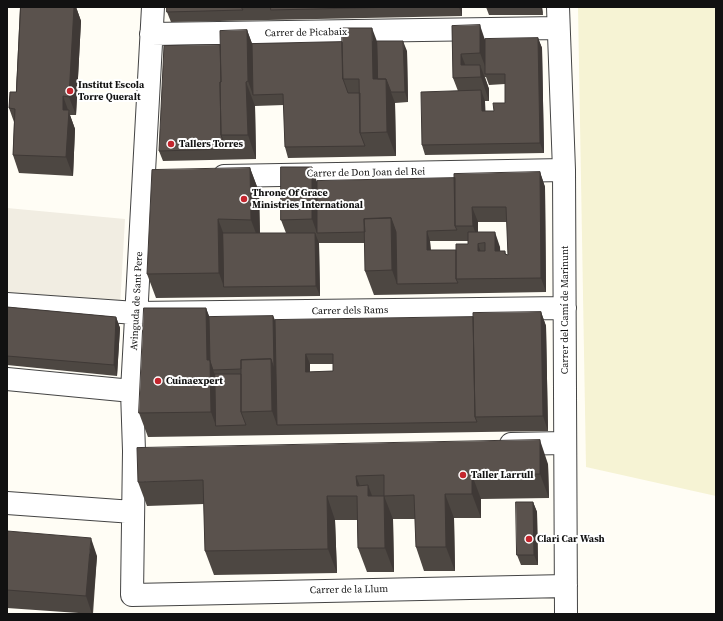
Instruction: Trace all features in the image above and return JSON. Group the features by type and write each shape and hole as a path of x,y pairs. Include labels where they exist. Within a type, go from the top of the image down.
{"street":[{"name":"Avinguda de Sant Pere","path":"132,594 133,512 143,451 132,391 145,177 153,7"},
{"name":"Carrer del Camí de Marinunt","path":"558,7 564,170 566,614"},
{"name":"Carrer de Picabaix","path":"151,34 558,28"},
{"name":"Carrer de Don Joan del Rei","path":"206,176 564,170"},
{"path":"145,177 166,177"},
{"name":"Carrer dels Rams","path":"7,304 136,313 565,308"},
{"path":"7,379 132,391"},
{"path":"495,444 565,443"},
{"path":"7,502 133,512"},
{"name":"Carrer de la Llum","path":"132,594 566,586"}],"shaded area":[{"path":"578,7 716,7 716,496 586,467"},
{"path":"7,208 125,219 120,307 7,298"}],"building":[{"path":"21,7 74,7 69,97 63,96 63,110 69,110 66,157 13,155 15,109 9,108 10,92 16,92"},
{"path":"167,7 241,7 243,10 167,12"},
{"path":"271,7 399,7 271,10"},
{"path":"480,25 480,53 461,54 461,65 480,65 481,77 453,78 452,26"},
{"path":"342,28 372,28 373,79 386,79 387,132 360,133 359,79 343,79"},
{"path":"247,30 248,81 246,82 248,135 221,135 220,31"},
{"path":"538,38 540,143 422,145 421,92 481,90 482,111 494,111 493,103 505,103 505,74 485,74 485,39"},
{"path":"377,41 403,41 405,92 391,92 386,79 378,79"},
{"path":"342,42 343,79 348,93 360,93 360,133 365,146 285,147 283,94 253,95 252,44"},
{"path":"220,45 221,135 226,149 159,151 164,46"},
{"path":"281,167 312,167 312,219 281,220"},
{"path":"250,168 251,220 218,219 219,273 147,274 152,170"},
{"path":"540,172 541,278 456,279 456,244 468,244 468,232 495,232 495,251 505,251 505,254 508,255 506,207 472,207 473,226 455,226 454,174","holes":["485,243 485,251 478,251 478,244"]},
{"path":"455,178 455,226 457,230 427,231 427,250 456,250 456,279 458,283 397,284 396,232 391,218 364,219 365,232 317,233 317,181"},
{"path":"391,218 392,270 365,271 364,219"},
{"path":"223,233 315,233 316,286 224,287"},
{"path":"7,307 116,317 114,365 7,356"},
{"path":"144,308 206,308 207,360 210,360 211,412 139,413"},
{"path":"541,312 543,416 475,417 473,313"},
{"path":"273,316 274,369 271,359 241,360 241,369 213,370 210,361 209,317"},
{"path":"473,317 475,417 477,422 277,425 275,320","holes":["306,354 333,354 333,371 306,372"]},
{"path":"271,359 272,411 241,412 241,360"},
{"path":"215,374 241,374 241,412 246,425 216,426"},
{"path":"540,440 540,474 472,475 472,494 445,494 446,547 416,547 414,495 384,496 385,548 358,548 357,496 327,496 328,549 205,551 203,480 138,482 137,448","holes":["384,475 384,496 368,496 368,485 357,486 356,476"]},
{"name":"Clari Car Wash","path":"516,502 533,502 534,555 517,555"},
{"path":"7,531 91,538 86,596 7,590"}],"place":[{"name":"Institut Escola Torre Queralt","path":"70,91"},
{"name":"Tallers Torres","path":"171,144"},
{"name":"Throne Of Grace Ministries International","path":"244,199"},
{"name":"Cuinaexpert","path":"158,381"},
{"name":"Taller Larrull","path":"463,475"},
{"name":"Clari Car Wash","path":"529,539"}]}
